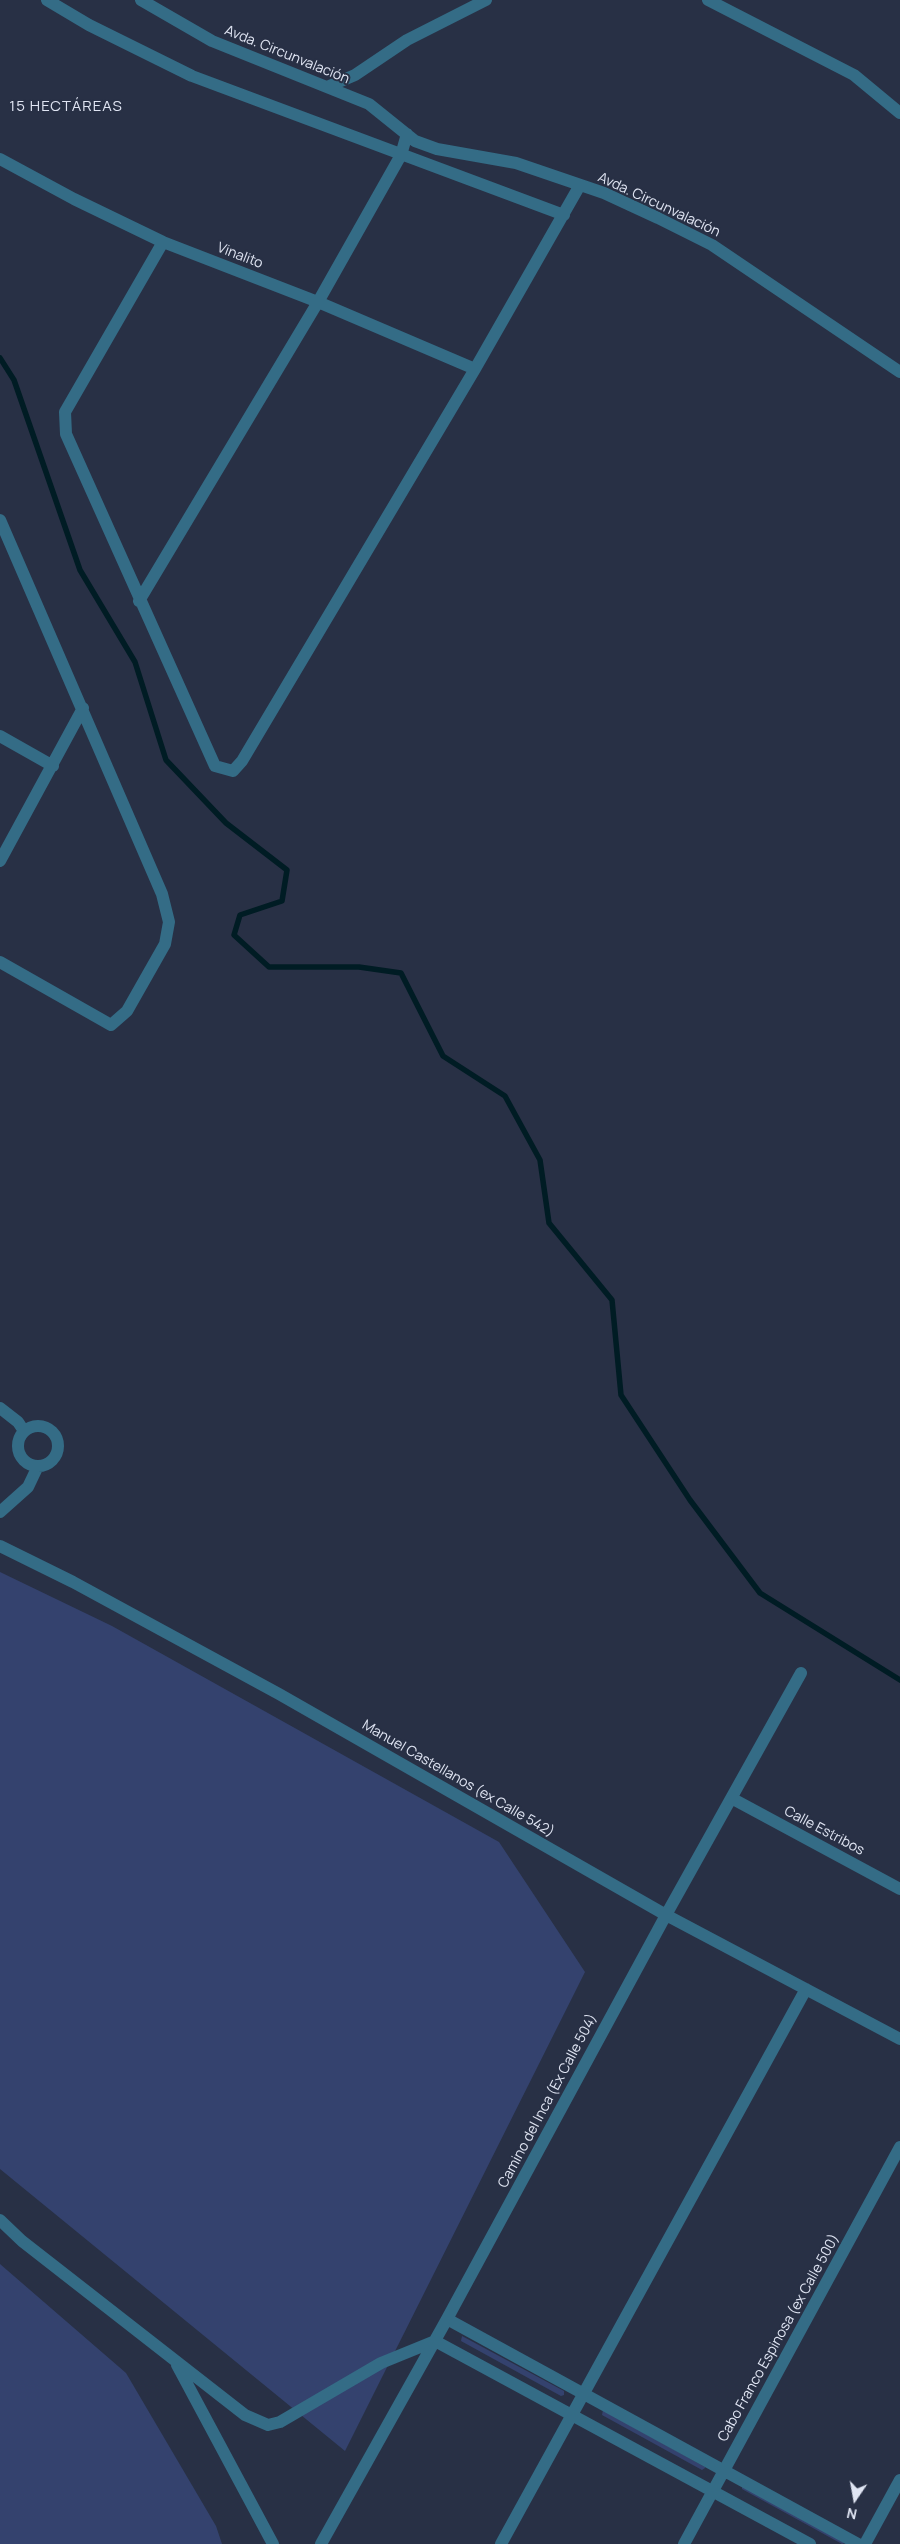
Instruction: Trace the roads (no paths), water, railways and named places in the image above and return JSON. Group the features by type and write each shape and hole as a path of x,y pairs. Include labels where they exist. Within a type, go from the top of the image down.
{"street":[{"path":"47,0 89,25 192,76 564,215"},
{"name":"Avda. Circunvalación","path":"140,0 212,41 368,104 415,141 437,149 516,163 604,193 712,244 900,372"},
{"path":"326,87 355,75 407,40 486,0"},
{"path":"708,0 854,75 900,113"},
{"path":"139,601 318,302 400,155 407,134"},
{"name":"Vinalito","path":"0,159 74,199 163,242 318,302 474,369"},
{"path":"163,242 65,412 66,434 139,601 215,766 233,771 242,761 474,369 580,185"},
{"path":"0,520 162,894 169,922 165,944 127,1011 111,1025 0,962"},
{"path":"0,861 83,708"},
{"path":"0,736 53,766"},
{"path":"0,1408 18,1422 24,1431"},
{"path":"43,1427 49,1429 57,1439 58,1451 51,1462 38,1466 26,1462 21,1457 18,1443 24,1431 30,1428 43,1427"},
{"path":"0,1512 28,1487 38,1466"},
{"name":"Manuel Castellanos (ex Calle 542)","path":"0,1546 73,1582 279,1694 666,1915 900,2039"},
{"name":"Camino del Inca (Ex Calle 504)","path":"322,2544 801,1672"},
{"name":"Calle Estribos","path":"733,1798 900,1889"},
{"path":"501,2544 806,1989"},
{"name":"Cabo Franco Espinosa (ex Calle 500)","path":"684,2544 900,2147"},
{"path":"0,2220 22,2241 245,2415 268,2425 280,2422 381,2363 435,2341 810,2544"},
{"path":"447,2319 858,2544"},
{"path":"174,2360 272,2544"},
{"path":"865,2544 900,2480"}],"waterway":[{"path":"0,358 14,380 80,570 135,662 166,760 226,823 287,870 282,901 240,915 234,935 269,967 359,967 401,973 443,1056 505,1096 540,1160 549,1223 612,1300 621,1395 690,1500 760,1593 900,1680"}],"district":[{"name":"15 HECTÁREAS","path":"66,107"}]}
